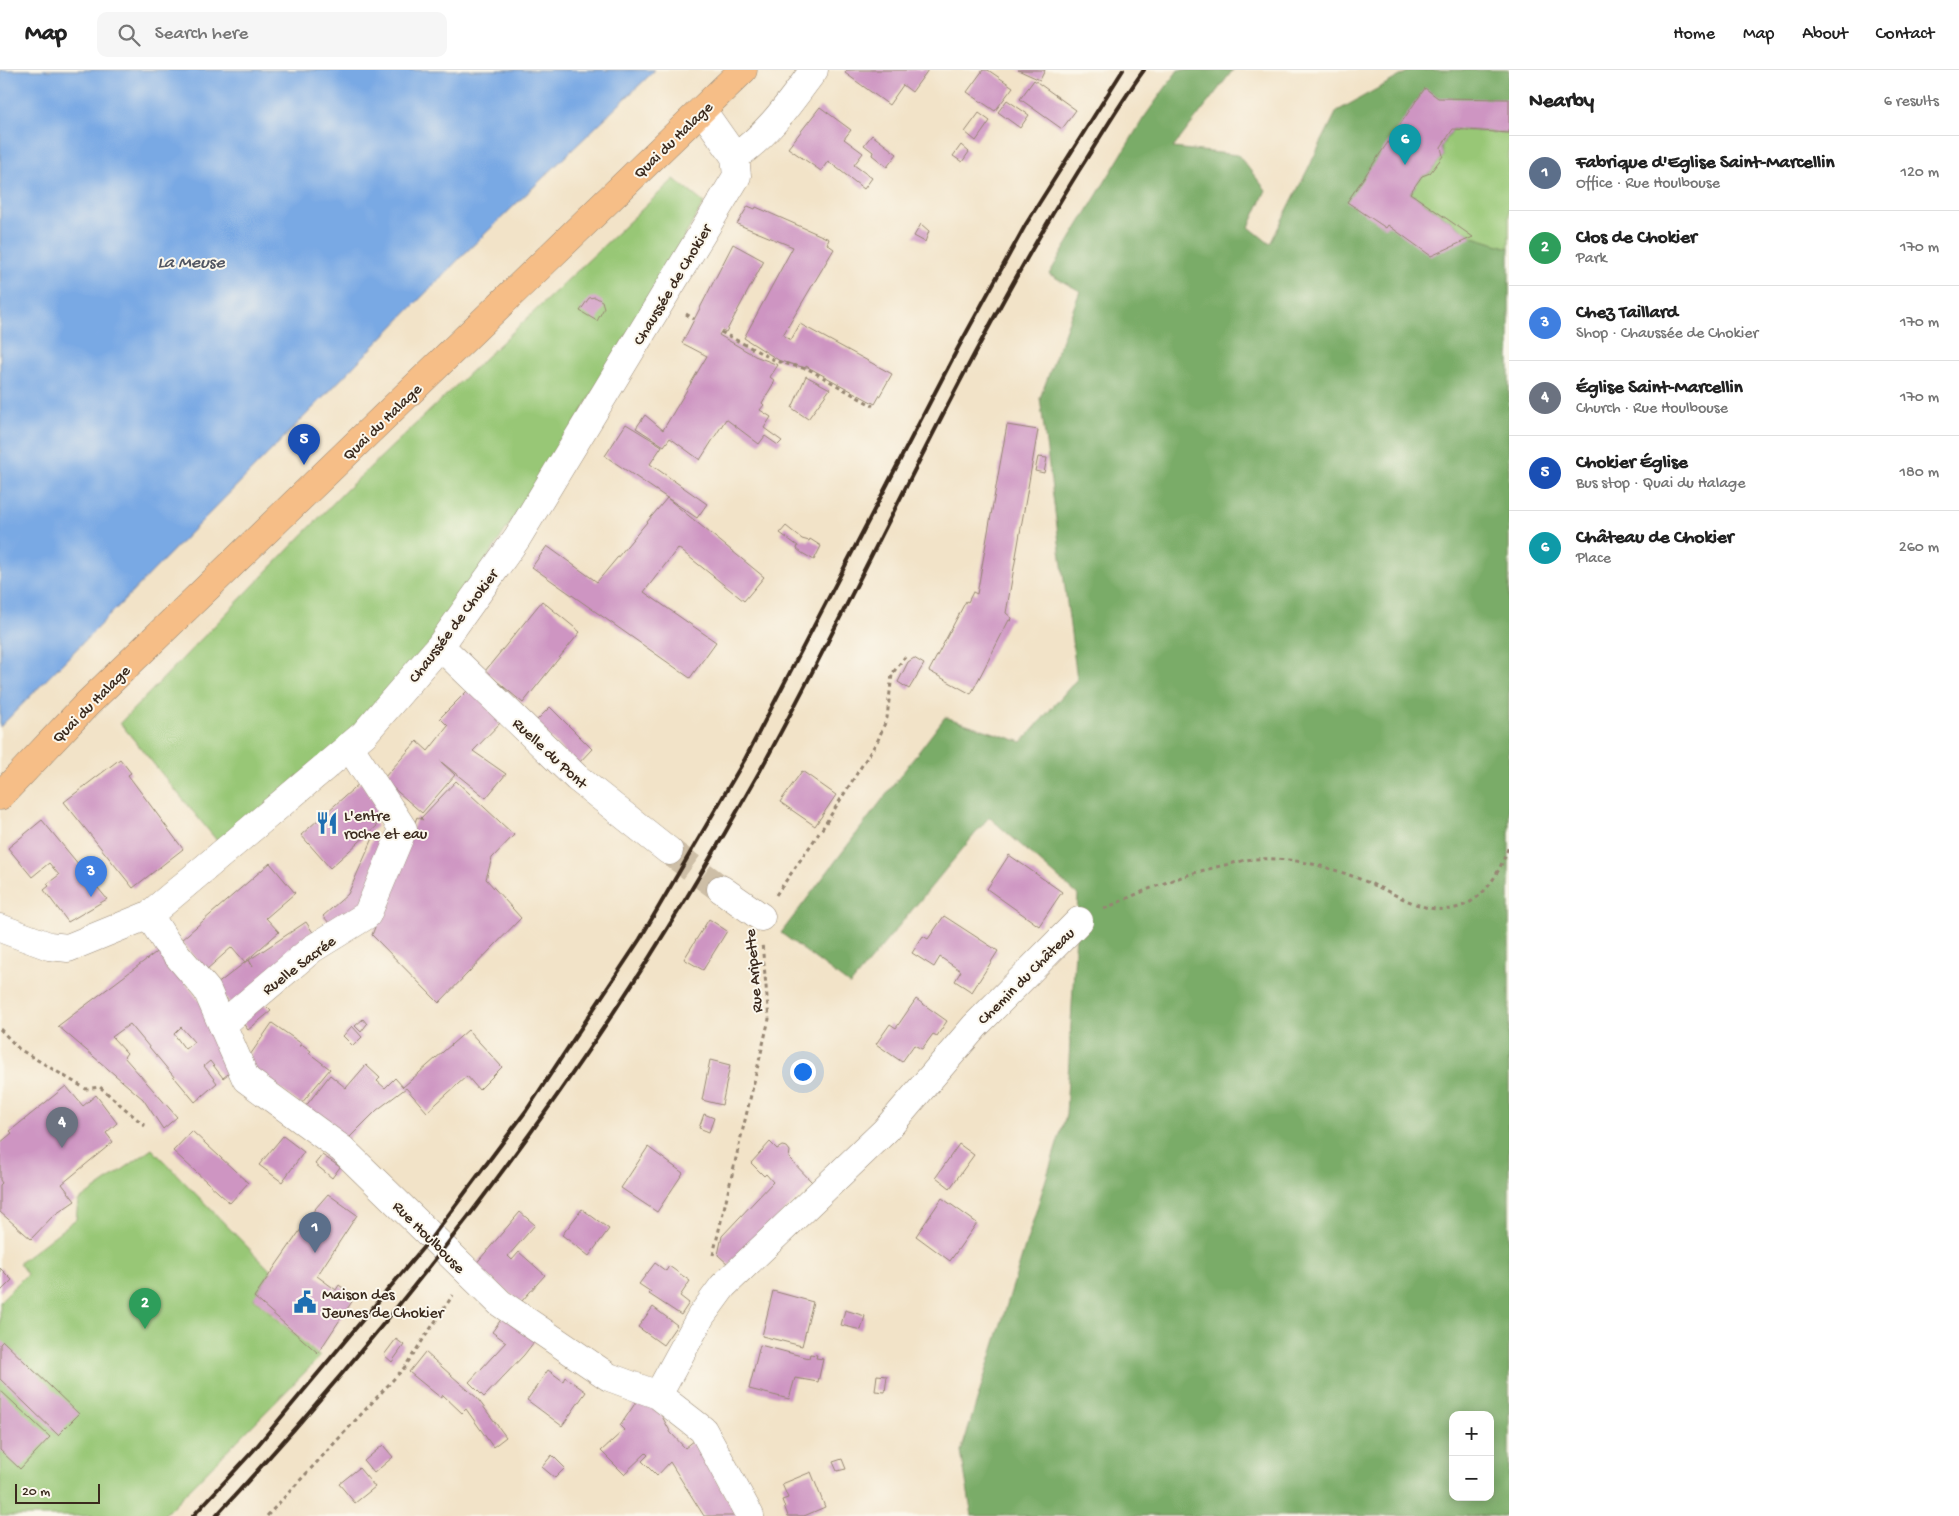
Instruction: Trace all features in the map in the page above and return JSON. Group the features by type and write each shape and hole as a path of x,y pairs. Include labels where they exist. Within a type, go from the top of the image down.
{"main road":[{"name":"Quai du Halage","path":"0,796 87,704 743,70"}],"street":[{"path":"702,110 735,157 772,128 814,70"},
{"name":"Chaussée de Chokier","path":"0,928 49,946 68,948 149,916 364,734 440,646 517,538 737,176 735,157"},
{"name":"Ruelle du Pont","path":"440,646 577,778 669,851"},
{"name":"Ruelle Sacrée","path":"223,1024 312,949 367,915 403,829 349,746"},
{"path":"721,889 760,917"},
{"name":"Rue Houlbouse","path":"149,916 166,942 207,990 246,1078 342,1149 468,1274 500,1303 609,1377 658,1395 704,1430 750,1516"},
{"name":"Chemin du Château","path":"658,1395 701,1316 723,1286 885,1131 976,1026 1079,920"}],"path":[{"path":"721,332 776,361 810,370 873,406"},
{"name":"Rue Aripette","path":"723,1286 713,1255 769,1019 760,917 822,829 878,740 887,718 892,674 905,657"},
{"name":"Chemin du Château","path":"1079,920 1153,886 1209,868 1254,859 1309,862 1361,880 1425,906 1446,910 1469,903 1483,895 1499,871 1509,845"},
{"path":"0,1029 20,1049 86,1089 100,1087 145,1126"},
{"path":"267,1516 404,1368 468,1274"}],"green space":[{"path":"1178,70 1233,70 1173,148 1238,155 1266,190 1249,227 1270,244 1337,111 1411,70 1509,70 1509,133 1453,129 1441,147 1443,156 1430,173 1422,176 1410,193 1473,237 1509,248 1509,1516 972,1516 961,1452 1066,1115 1078,895 989,817 850,985 781,933 945,717 1022,742 1077,679 1040,398 1080,291 1049,274 1143,119"},
{"path":"1453,129 1509,133 1509,248 1473,237 1410,193"},
{"path":"674,179 704,203 574,425 436,637 395,694 223,848 120,723 344,492"},
{"path":"152,1149 271,1271 254,1298 320,1357 163,1516 0,1516 0,1301 27,1274 19,1263 76,1219 78,1201"}],"water":[{"name":"La Meuse","path":"0,70 655,70 460,258 0,727"}],"building":[{"path":"847,70 928,70 912,92 903,85 889,105 845,73"},
{"path":"983,70 988,70 1013,87 995,111 967,92"},
{"path":"1018,70 1045,70 1040,80"},
{"path":"1034,80 1076,110 1062,129 1020,99"},
{"path":"1425,88 1438,98 1509,99 1509,133 1453,129 1441,147 1443,156 1430,173 1422,176 1410,193 1473,237 1431,256 1388,225 1386,228 1347,202"},
{"path":"1007,100 1029,115 1020,128 998,112"},
{"path":"820,107 851,130 844,139 863,153 854,165 872,178 864,189 828,161 821,171 788,148"},
{"path":"979,113 990,121 976,141 965,132"},
{"path":"872,135 897,154 887,167 872,155 873,152 864,145"},
{"path":"961,145 969,152 962,162 953,156"},
{"path":"748,206 755,209 756,207 829,239 827,244 834,249 783,335 791,340 800,324 892,374 875,404 806,366 806,368 780,361 744,338 793,247 737,224"},
{"path":"921,224 929,231 925,242 914,236"},
{"path":"733,244 764,261 726,332 722,330 719,335 755,356 778,365 770,377 775,381 760,410 771,417 764,428 782,441 778,445 765,436 759,444 726,419 700,460 670,438 664,446 636,428 645,415 663,430 707,356 682,343"},
{"path":"595,297 602,301 604,308 597,321 580,311 589,298"},
{"path":"806,376 830,389 808,419 792,408"},
{"path":"626,424 662,446 650,464 707,504 697,518 605,456"},
{"path":"1007,425 1038,430 1006,613 1012,618 1011,621 1009,620 971,694 929,671 966,601 968,602 973,592 977,594"},
{"path":"1038,457 1047,458 1044,473 1035,471"},
{"path":"667,498 764,577 744,601 678,548 644,592 716,642 690,678 532,567 547,546 597,582"},
{"path":"786,526 802,539 809,541 810,539 821,546 814,560 802,553 797,549 798,546 780,533"},
{"path":"542,601 580,632 523,703 485,671"},
{"path":"914,658 924,664 909,689 898,682 908,662"},
{"path":"472,686 505,718 473,751 506,774 486,798 440,761 455,775 422,813 383,779 417,741 428,751 448,726 440,718"},
{"path":"550,707 592,749 577,765 535,722"},
{"path":"120,759 131,773 128,775 183,849 133,888 64,802"},
{"path":"802,771 836,795 815,826 780,802"},
{"path":"456,781 514,835 492,858 486,879 521,918 439,1003 372,935 417,817 423,820 421,818"},
{"path":"361,782 382,814 373,822 377,826 330,868 301,835"},
{"path":"42,820 107,899 68,922 44,890 49,886 47,884 59,875 49,863 32,877 8,848"},
{"path":"374,836 390,842 362,910 337,932 323,916 348,894"},
{"path":"1009,855 1062,892 1039,926 987,889"},
{"path":"270,863 295,893 266,918 279,932 245,962 232,947 206,970 181,940"},
{"path":"944,916 998,951 972,992 955,981 961,971 940,957 934,967 912,953 923,936 928,939"},
{"path":"709,919 727,931 703,970 684,959"},
{"path":"306,922 318,940 232,1006 216,985 248,960 253,967 249,960"},
{"path":"159,950 213,1018 233,1070 223,1078 210,1061 204,1066 217,1083 195,1102 130,1024 112,1037 127,1053 124,1057 177,1117 163,1129 143,1099 58,1026","holes":["181,1027 194,1042 185,1049 174,1034"]},
{"path":"258,998 271,1011 248,1030 239,1018"},
{"path":"916,999 947,1021 937,1036 933,1034 922,1049 914,1045 902,1062 876,1044 890,1024 896,1028"},
{"path":"363,1019 367,1024 361,1032 355,1026"},
{"path":"272,1023 302,1044 299,1046 303,1045 311,1051 309,1053 330,1069 301,1104 247,1064 246,1061"},
{"path":"352,1026 362,1037 353,1046 343,1036"},
{"path":"468,1030 502,1067 479,1090 467,1076 427,1112 406,1088 377,1110 347,1140 305,1107 330,1075 346,1088 366,1065 380,1078 377,1081 385,1088 395,1078 403,1087"},
{"path":"710,1060 730,1065 722,1105 702,1100"},
{"path":"66,1086 83,1106 96,1095 117,1123 106,1133 113,1142 62,1184 75,1201 53,1216 31,1239 0,1212 0,1185 2,1183 0,1180 0,1143 12,1133 10,1131"},
{"path":"704,1114 714,1118 709,1132 699,1128"},
{"path":"192,1131 248,1183 230,1203 173,1151"},
{"path":"283,1136 304,1152 282,1182 259,1165"},
{"path":"770,1142 777,1149 782,1146 787,1147 790,1151 789,1158 813,1183 729,1265 718,1255 722,1236 773,1182 751,1163"},
{"path":"959,1144 974,1155 950,1188 936,1177"},
{"path":"648,1147 683,1173 657,1212 621,1188"},
{"path":"322,1155 340,1167 332,1178 315,1164"},
{"name":"Maison des Jeunes de Chokier","path":"328,1194 357,1215 317,1276 336,1290 339,1285 355,1297 318,1353 254,1297 315,1209"},
{"path":"942,1198 977,1223 950,1261 916,1236"},
{"path":"582,1209 609,1229 589,1256 562,1235"},
{"path":"520,1212 535,1225 508,1256 512,1260 519,1252 545,1275 521,1302 474,1266"},
{"path":"655,1263 666,1271 669,1266 690,1281 680,1296 689,1303 681,1315 649,1294 651,1292 639,1284"},
{"path":"0,1268 12,1280 0,1292"},
{"path":"773,1291 813,1302 802,1346 762,1336"},
{"path":"653,1307 677,1325 663,1345 638,1327"},
{"path":"845,1310 865,1316 861,1330 841,1325"},
{"path":"505,1314 537,1338 524,1355 484,1397 469,1382 506,1342 492,1332"},
{"path":"396,1339 404,1345 392,1362 384,1355"},
{"path":"3,1341 79,1414 58,1435 0,1379 0,1344"},
{"path":"760,1345 809,1358 810,1354 817,1355 816,1358 823,1359 818,1382 795,1378 789,1399 749,1389"},
{"path":"425,1352 477,1398 506,1437 493,1447 466,1409 462,1413 443,1395 441,1398 409,1372"},
{"path":"548,1370 563,1381 565,1377 586,1392 562,1426 527,1400"},
{"path":"877,1375 887,1376 885,1392 875,1391"},
{"path":"0,1390 50,1437 20,1469 0,1450"},
{"path":"638,1399 658,1409 671,1433 685,1448 695,1440 737,1516 704,1516 670,1462 657,1476 642,1461 648,1455 646,1453 624,1474 601,1451 624,1430 620,1426"},
{"path":"383,1445 393,1457 374,1473 364,1461"},
{"path":"552,1455 565,1468 555,1478 542,1467"},
{"path":"842,1459 846,1469 837,1471 833,1462"},
{"path":"359,1468 375,1487 355,1503 339,1484"},
{"path":"811,1472 825,1507 804,1516 788,1516 782,1500 788,1498 782,1484"}],"tunnel":[{"path":"669,851 721,889"}],"railway":[{"path":"193,1516 253,1451 432,1237 526,1111 640,939 745,759 958,348 1026,224 1123,70"},
{"path":"216,1516 294,1430 369,1342 441,1251 511,1159 578,1065 643,968 703,870 761,769 993,318 1078,172 1144,70"}],"place":[{"name":"Château de Chokier","path":"1405,165"},
{"name":"Chokier Église","path":"304,465"},
{"name":"L'entre roche et eau","path":"327,823"},
{"name":"Chez Taillard","path":"91,897"},
{"name":"Église Saint-Marcellin","path":"62,1148"},
{"name":"Fabrique d'Eglise Saint-Marcellin","path":"315,1253"},
{"name":"Maison des Jeunes de Chokier","path":"305,1302"},
{"name":"Clos de Chokier","path":"145,1329"}]}
